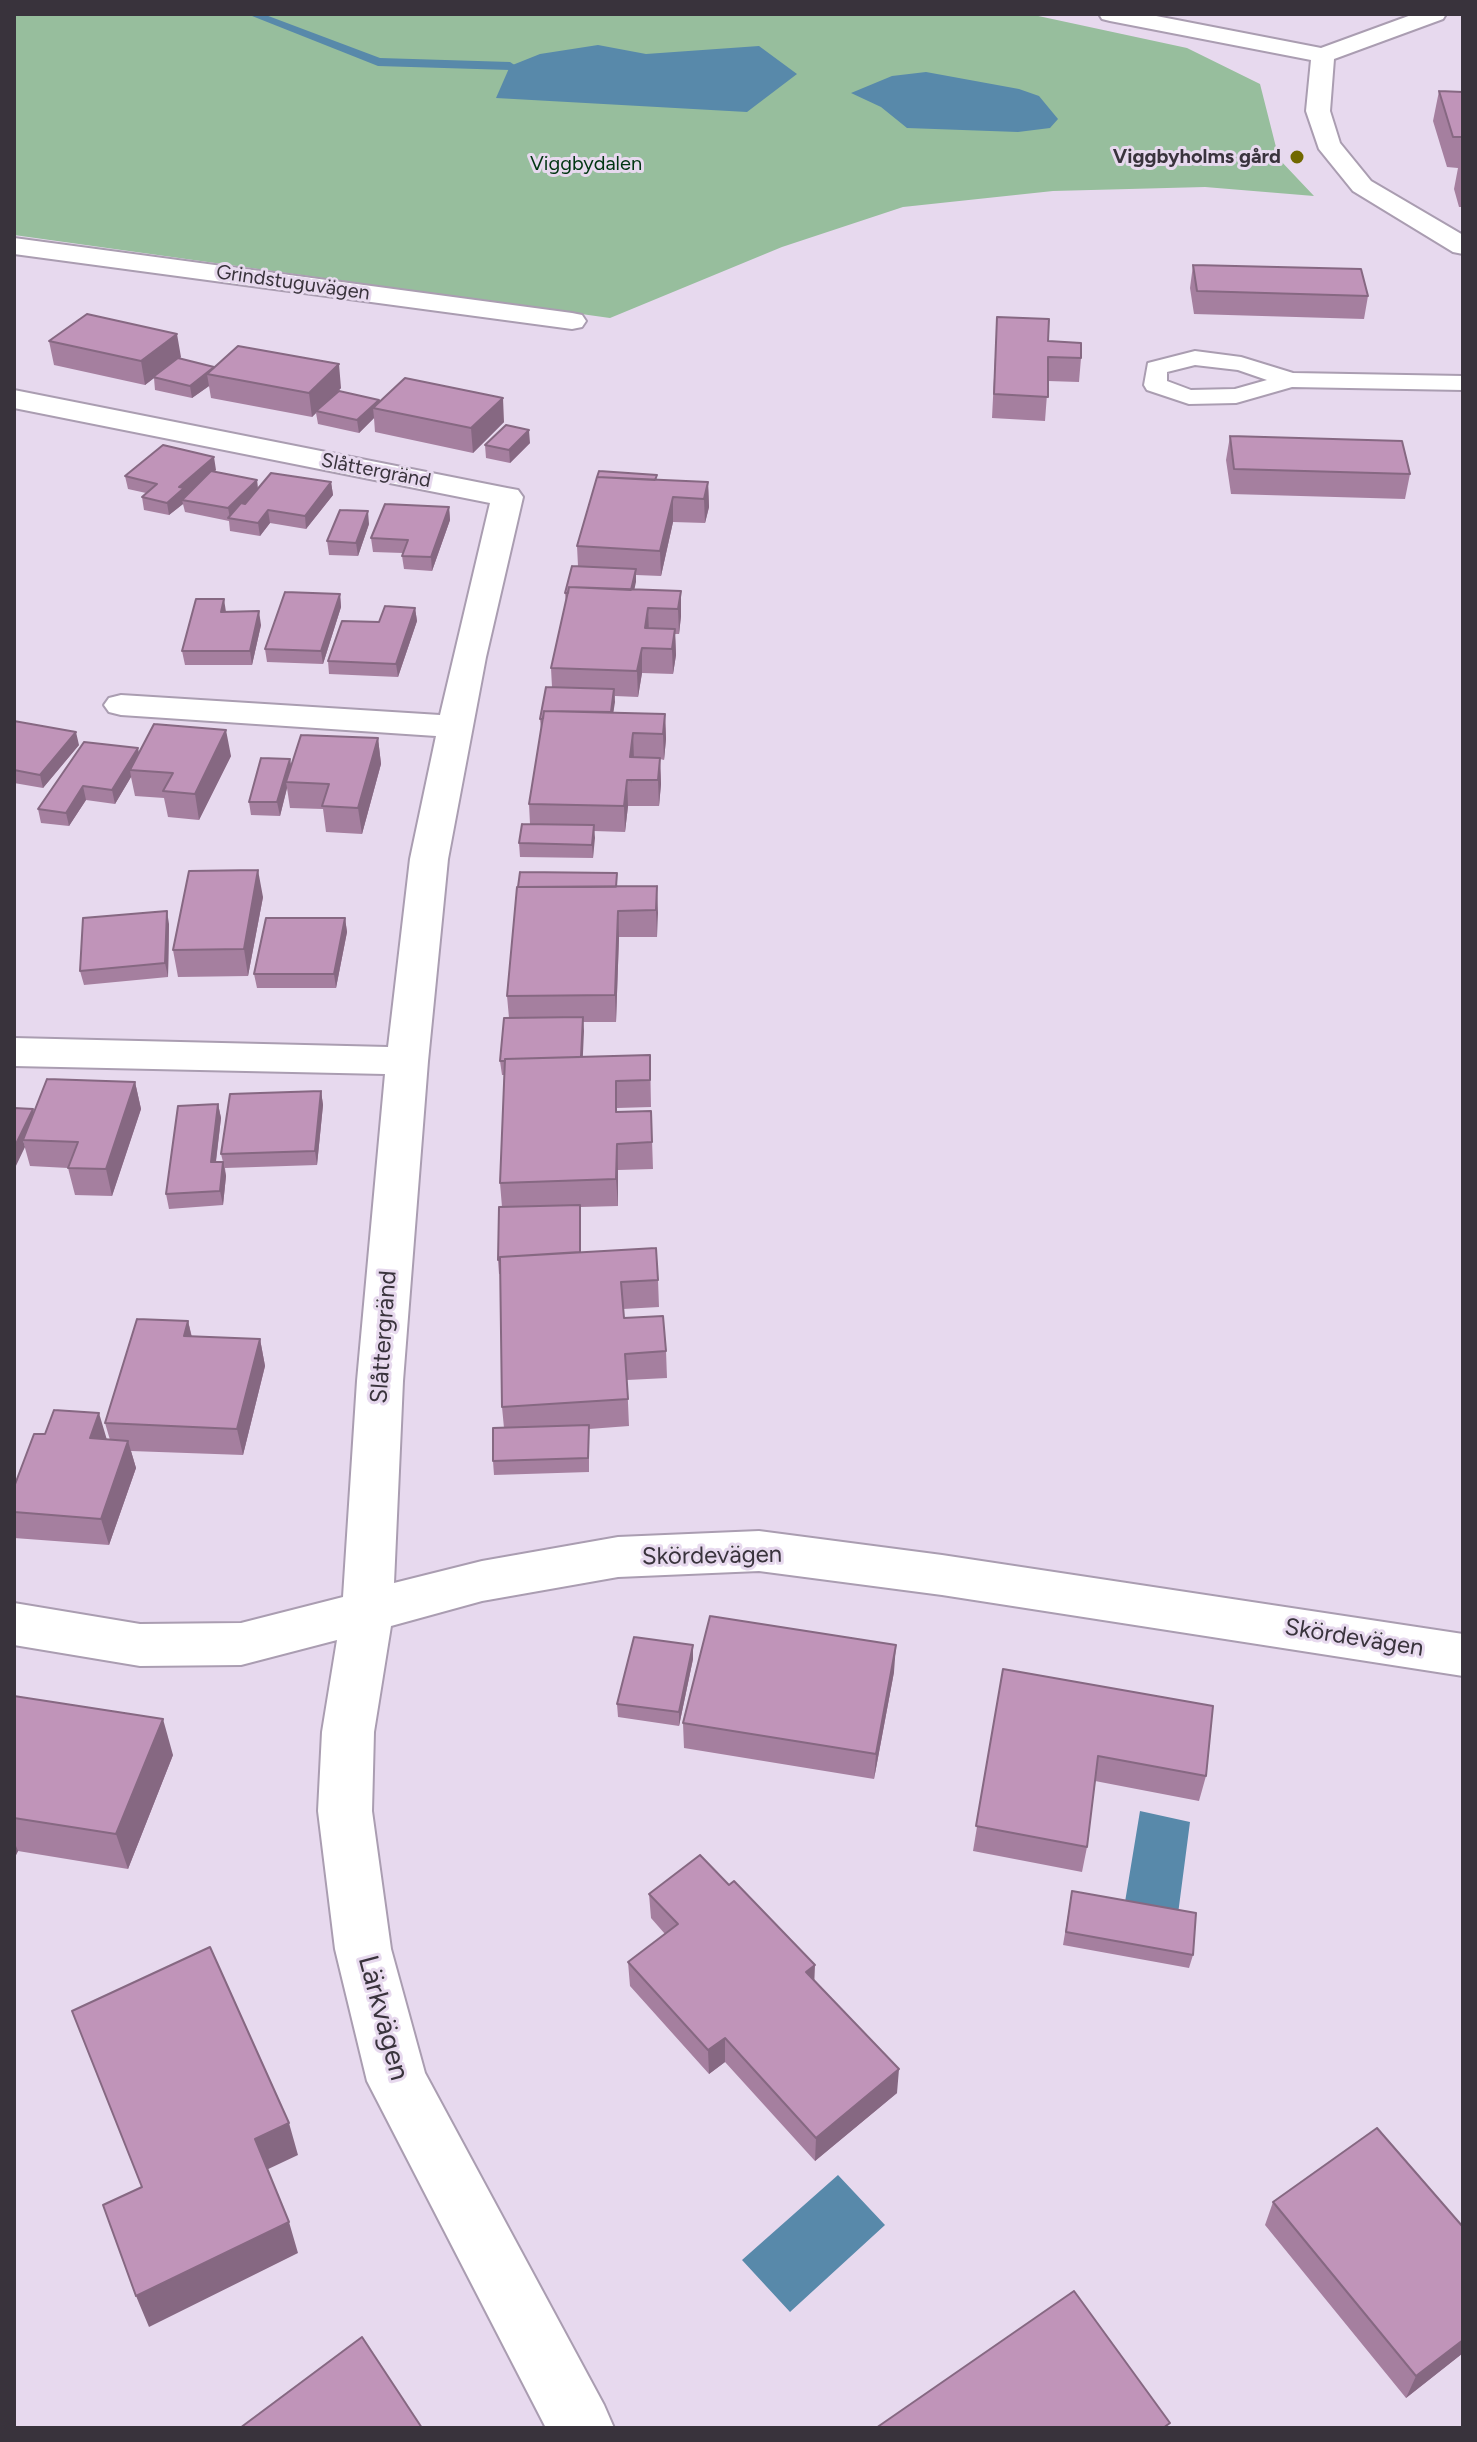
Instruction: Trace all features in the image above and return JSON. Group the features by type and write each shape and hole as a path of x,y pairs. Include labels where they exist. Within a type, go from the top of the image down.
{"street":[{"path":"1110,14 1323,55 1435,14"},
{"path":"1323,55 1318,111 1328,144 1362,186 1463,246"},
{"name":"Grindstuguvägen","path":"14,246 572,321"},
{"name":"Slåttergränd","path":"14,399 507,497 429,859 407,1061 380,1381 367,1614"},
{"path":"121,705 455,727"},
{"path":"14,1052 407,1061"},
{"name":"Skördevägen","path":"14,1624 140,1645 241,1644 367,1614 482,1581 618,1557 759,1551 942,1575 1463,1655"},
{"name":"Lärkvägen","path":"367,1614 348,1732 345,1811 363,1949 397,2081 581,2428"}],"lane":[{"path":"1291,380 1236,396 1189,397 1155,385 1156,368 1195,358 1241,364 1291,380 1463,383"}],"green space":[{"name":"Viggbydalen","path":"14,14 1029,14 1187,48 1260,84 1279,159 1314,196 1205,187 1053,191 903,207 782,247 610,318 14,235"}],"water":[{"path":"598,45 646,54 759,46 797,74 747,112 496,98 510,66 540,54"},
{"path":"926,72 1019,89 1039,96 1058,119 1050,128 1018,132 907,128 881,107 851,93 892,76"},
{"path":"1140,1811 1190,1822 1178,1914 1125,1902"},
{"path":"838,2175 885,2225 790,2312 742,2260"}],"building":[{"path":"1439,91 1463,92 1463,137 1453,137"},
{"path":"1193,265 1361,269 1368,296 1197,291"},
{"path":"87,314 177,334 141,361 49,341"},
{"path":"997,317 1049,319 1048,341 1081,343 1081,358 1048,357 1048,397 994,394"},
{"path":"238,346 339,364 309,393 207,374"},
{"path":"178,358 214,367 190,386 153,377"},
{"path":"405,378 503,398 471,428 373,408"},
{"path":"339,391 379,400 357,420 316,411"},
{"path":"506,425 529,430 509,450 485,445"},
{"path":"1230,436 1402,441 1410,474 1234,469"},
{"path":"163,445 214,457 179,487 184,488 167,503 142,497 157,484 125,476"},
{"path":"211,471 257,480 228,508 182,500"},
{"path":"599,471 657,475 655,480 597,477"},
{"path":"271,473 331,482 305,516 268,510 258,523 228,518 241,503 245,504"},
{"path":"597,477 708,482 704,499 673,497 660,551 577,546"},
{"path":"385,504 449,507 431,557 402,556 408,540 371,538"},
{"path":"340,510 368,511 356,543 327,541"},
{"path":"572,566 636,569 631,590 569,587 568,593 565,593"},
{"path":"569,587 681,591 678,609 648,608 645,628 675,629 672,649 642,648 637,671 551,668"},
{"path":"285,592 340,594 321,651 265,649"},
{"path":"196,599 224,599 221,612 259,611 250,651 182,651"},
{"path":"385,606 415,608 396,664 328,661 342,621 379,622"},
{"path":"546,687 614,689 611,712 544,711 543,719 540,719"},
{"path":"544,711 665,714 663,734 633,733 630,757 660,758 658,780 627,780 624,806 529,804"},
{"path":"14,721 76,732 40,775 14,770"},
{"path":"154,724 226,730 195,794 163,791 173,773 130,770"},
{"path":"301,735 378,738 358,808 322,806 329,784 286,782"},
{"path":"84,742 138,748 112,790 83,786 66,813 38,809"},
{"path":"261,758 290,759 277,802 249,802"},
{"path":"522,824 594,825 592,845 519,843"},
{"path":"258,870 244,949 173,950 189,871"},
{"path":"520,872 617,873 616,887 518,887"},
{"path":"657,886 656,910 618,911 615,995 507,996 517,887"},
{"path":"167,911 165,963 80,971 83,918"},
{"path":"266,918 345,918 334,974 254,974"},
{"path":"583,1017 581,1057 500,1061 504,1018"},
{"path":"650,1055 650,1080 616,1081 616,1112 651,1111 652,1142 617,1144 616,1179 500,1183 505,1059"},
{"path":"47,1079 135,1082 106,1169 68,1168 78,1142 23,1140"},
{"path":"321,1091 315,1151 221,1154 230,1094"},
{"path":"218,1104 211,1162 223,1162 220,1191 166,1194 178,1106"},
{"path":"14,1108 33,1109 14,1148"},
{"path":"580,1205 580,1252 500,1257 498,1260 499,1207"},
{"path":"656,1248 658,1280 621,1282 624,1318 663,1316 666,1351 625,1354 628,1399 502,1407 500,1257"},
{"path":"137,1319 188,1321 184,1336 260,1339 237,1429 105,1423"},
{"path":"54,1410 99,1413 90,1438 128,1441 101,1519 14,1512 14,1487 34,1434 45,1434"},
{"path":"589,1425 588,1458 493,1461 493,1428"},
{"path":"710,1616 896,1645 876,1754 683,1723"},
{"path":"634,1637 693,1645 679,1712 617,1704"},
{"path":"1003,1669 1213,1706 1206,1776 1098,1756 1087,1847 976,1826"},
{"path":"14,1696 163,1719 116,1834 14,1818"},
{"path":"700,1855 729,1885 734,1881 815,1965 806,1972 899,2069 816,2138 725,2038 708,2050 628,1962 678,1924 649,1894"},
{"path":"1072,1891 1196,1913 1193,1955 1066,1932"},
{"path":"210,1947 289,2123 255,2139 289,2222 136,2296 103,2205 142,2187 72,2011"},
{"path":"1377,2128 1463,2227 1463,2340 1416,2376 1273,2202"},
{"path":"1074,2291 1170,2423 1163,2428 876,2428"},
{"path":"362,2337 422,2428 240,2428"}],"waterway":[{"path":"253,14 378,62 510,66"}],"place":[{"name":"Viggbyholms gård","path":"1297,157"}]}
